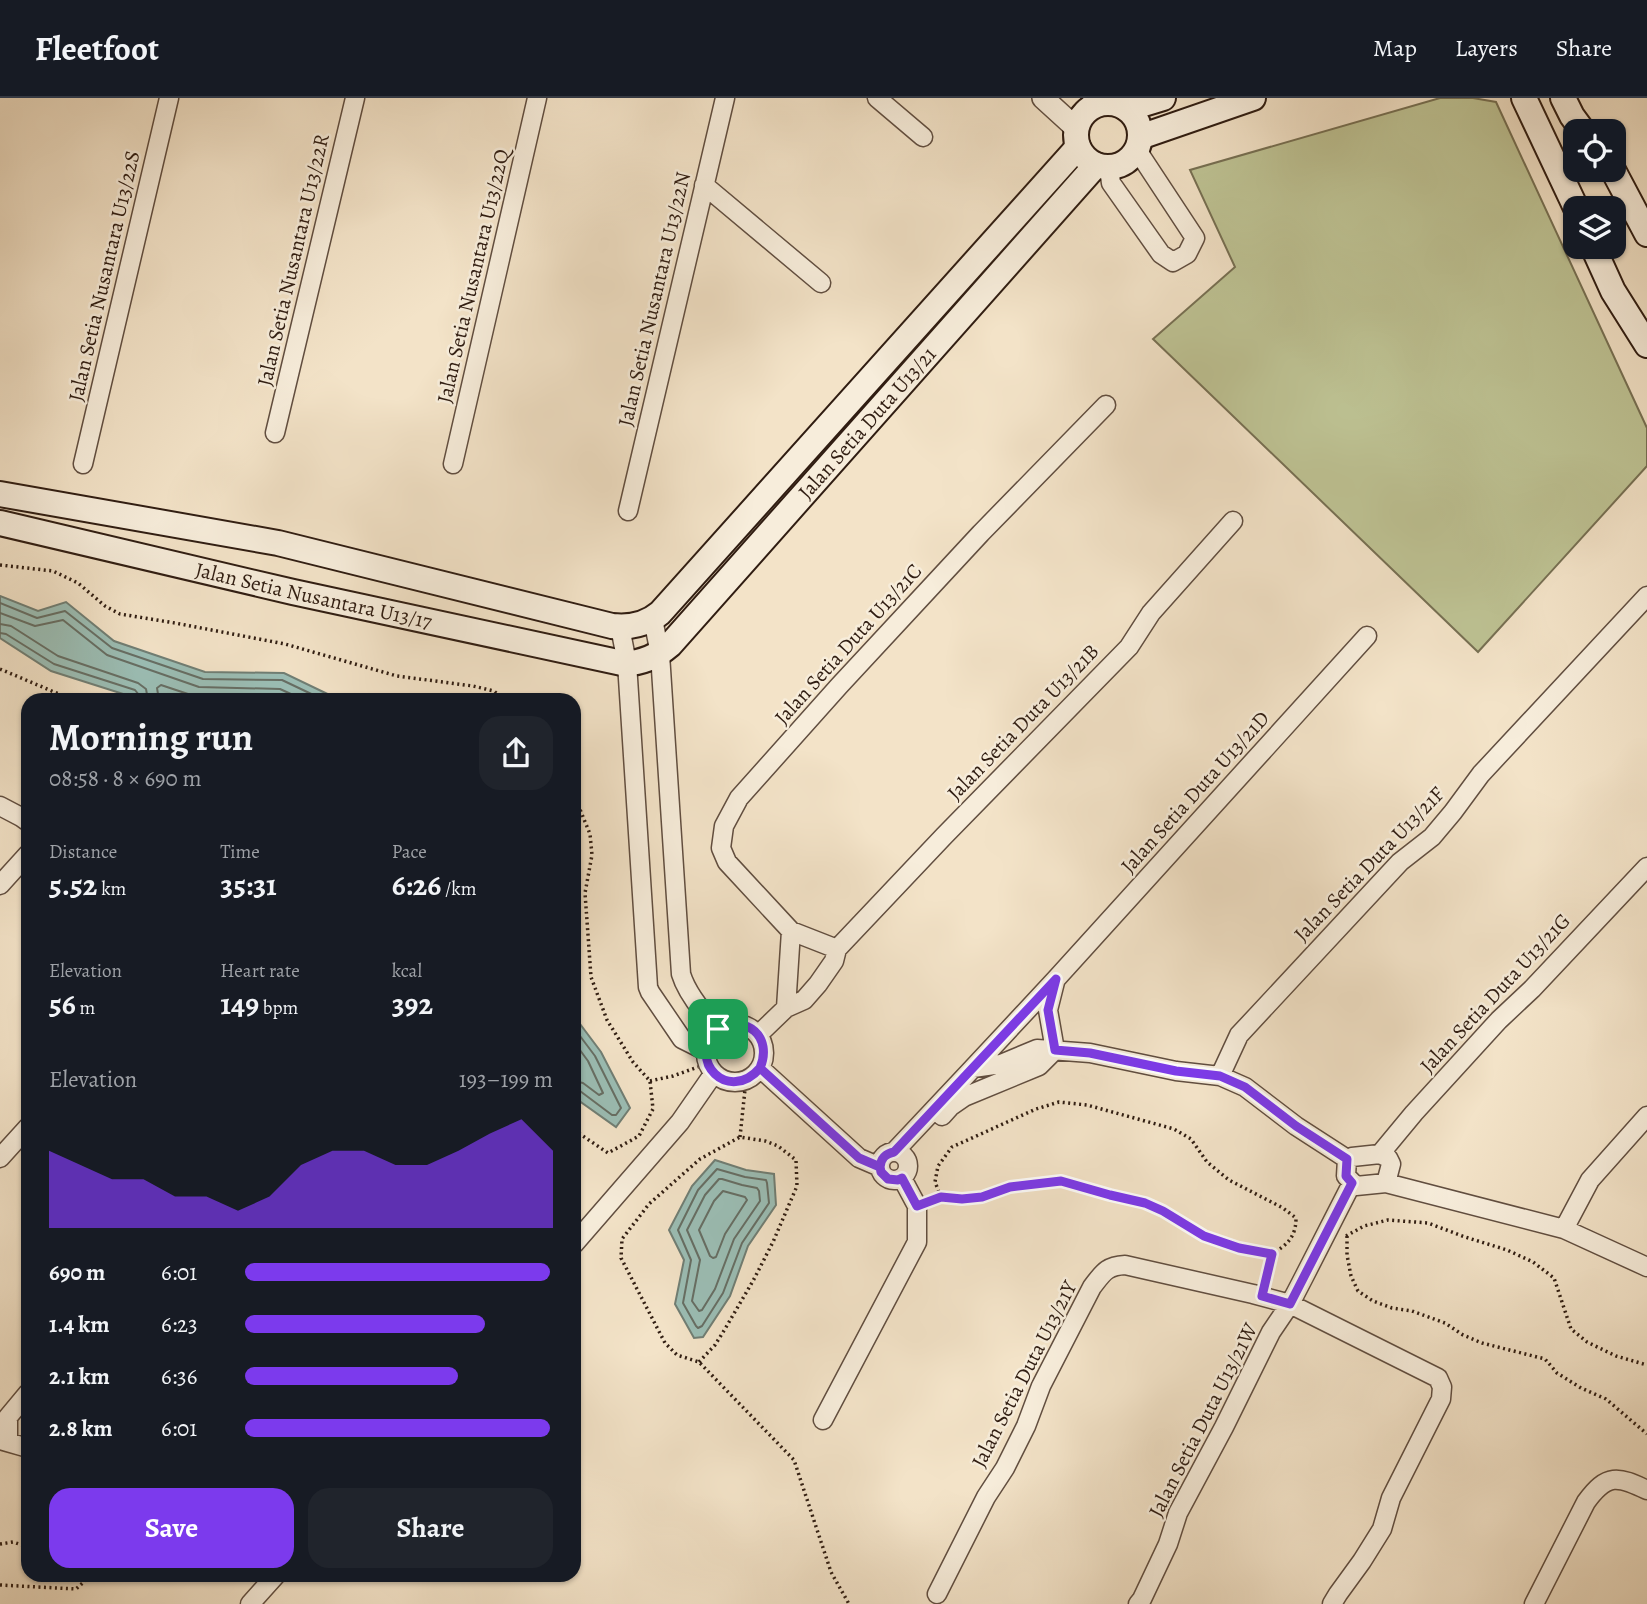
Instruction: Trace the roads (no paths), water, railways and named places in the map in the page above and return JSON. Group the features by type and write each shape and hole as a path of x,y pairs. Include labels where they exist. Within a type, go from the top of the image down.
{"main road":[{"path":"1127,109 1163,98"},
{"path":"1138,144 1139,126 1134,116 1117,104 1097,101 1080,120 1077,138 1088,161 1103,166 1125,162 1138,144 1253,98"},
{"path":"1524,98 1570,196"},
{"path":"1563,98 1574,119"},
{"path":"1578,98 1588,119"},
{"name":"Jalan Setia Duta U13/21","path":"653,619 1077,138"},
{"name":"Jalan Setia Duta U13/21","path":"660,654 1103,166"},
{"path":"1619,182 1647,234"},
{"path":"1598,259 1613,291 1647,345"},
{"name":"Jalan Setia Nusantara U13/17","path":"0,494 278,542 620,627"},
{"name":"Jalan Setia Nusantara U13/17","path":"0,523 306,595 627,663"},
{"path":"620,627 653,619"},
{"path":"627,663 650,659 660,654"}],"street":[{"name":"Jalan Setia Nusantara U13/22S","path":"83,464 169,98"},
{"name":"Jalan Setia Nusantara U13/22R","path":"275,433 355,98"},
{"name":"Jalan Setia Nusantara U13/22Q","path":"453,464 537,98"},
{"name":"Jalan Setia Nusantara U13/22N","path":"628,511 725,98"},
{"path":"877,98 923,137"},
{"path":"1042,98 1077,138"},
{"path":"1103,166 1111,183 1161,254 1173,262 1187,254 1195,238 1138,144"},
{"path":"704,185 821,283"},
{"name":"Jalan Setia Duta U13/21C","path":"791,931 727,862 721,848 724,826 739,798 981,533 1106,405"},
{"name":"Jalan Setia Duta U13/21B","path":"758,1035 786,1007 804,1000 834,961 837,949 1129,647 1152,613 1233,521"},
{"name":"Jalan Setia Duta U13/21F","path":"1220,1076 1240,1035 1400,862 1432,837 1481,774 1647,596"},
{"path":"653,619 660,654 681,974 685,986 718,1029"},
{"path":"581,1236 681,1122 709,1062 712,1035 726,1025 744,1025 752,1028 758,1035 765,1051 764,1060 753,1074 738,1082 721,1079 709,1062 682,1039 648,987 627,663 620,627"},
{"name":"Jalan Setia Duta U13/21D","path":"899,1154 972,1068 1367,636"},
{"path":"0,806 21,818"},
{"path":"0,885 21,862"},
{"name":"Jalan Setia Duta U13/21G","path":"1380,1154 1499,1020 1532,989 1647,867"},
{"path":"786,1007 791,931 837,949"},
{"path":"1055,1050 1048,1010 1056,979"},
{"path":"972,1068 1002,1064 1037,1049 1090,1053 1176,1071 1220,1076 1245,1087 1296,1126 1347,1159"},
{"path":"899,1154 909,1165 906,1174 898,1180 888,1179 880,1167 885,1155 899,1154 964,1097 1039,1066 1055,1050"},
{"path":"753,1074 859,1158 880,1167"},
{"path":"1564,1229 1590,1181 1647,1116"},
{"path":"0,1157 21,1134"},
{"path":"1347,1159 1380,1154 1388,1158 1391,1164 1386,1183"},
{"path":"1347,1159 1346,1176 1356,1186 1386,1183 1564,1229 1647,1267"},
{"path":"823,1420 917,1242 917,1206 902,1178"},
{"name":"Jalan Setia Duta U13/21W","path":"1138,1604 1168,1544 1178,1513 1271,1332 1290,1304 1352,1183"},
{"name":"Jalan Setia Duta U13/21Y","path":"937,1594 986,1497 1016,1447 1041,1386 1092,1287 1114,1266 1125,1265 1290,1304 1438,1378 1442,1387 1441,1399 1391,1498 1382,1528 1332,1604"},
{"path":"21,1401 8,1417 4,1441 21,1446"},
{"path":"1534,1604 1593,1492 1615,1479 1626,1480 1647,1490"},
{"path":"250,1604 265,1582"}],"water":[{"path":"0,596 38,611 66,602 114,641 205,672 284,673 325,693 120,693 51,671 0,638"},
{"path":"581,1025 601,1052 630,1108 616,1127 581,1102"},
{"path":"715,1160 746,1170 774,1174 776,1205 748,1246 730,1296 703,1337 694,1338 675,1304 684,1260 669,1230 692,1186"}]}
